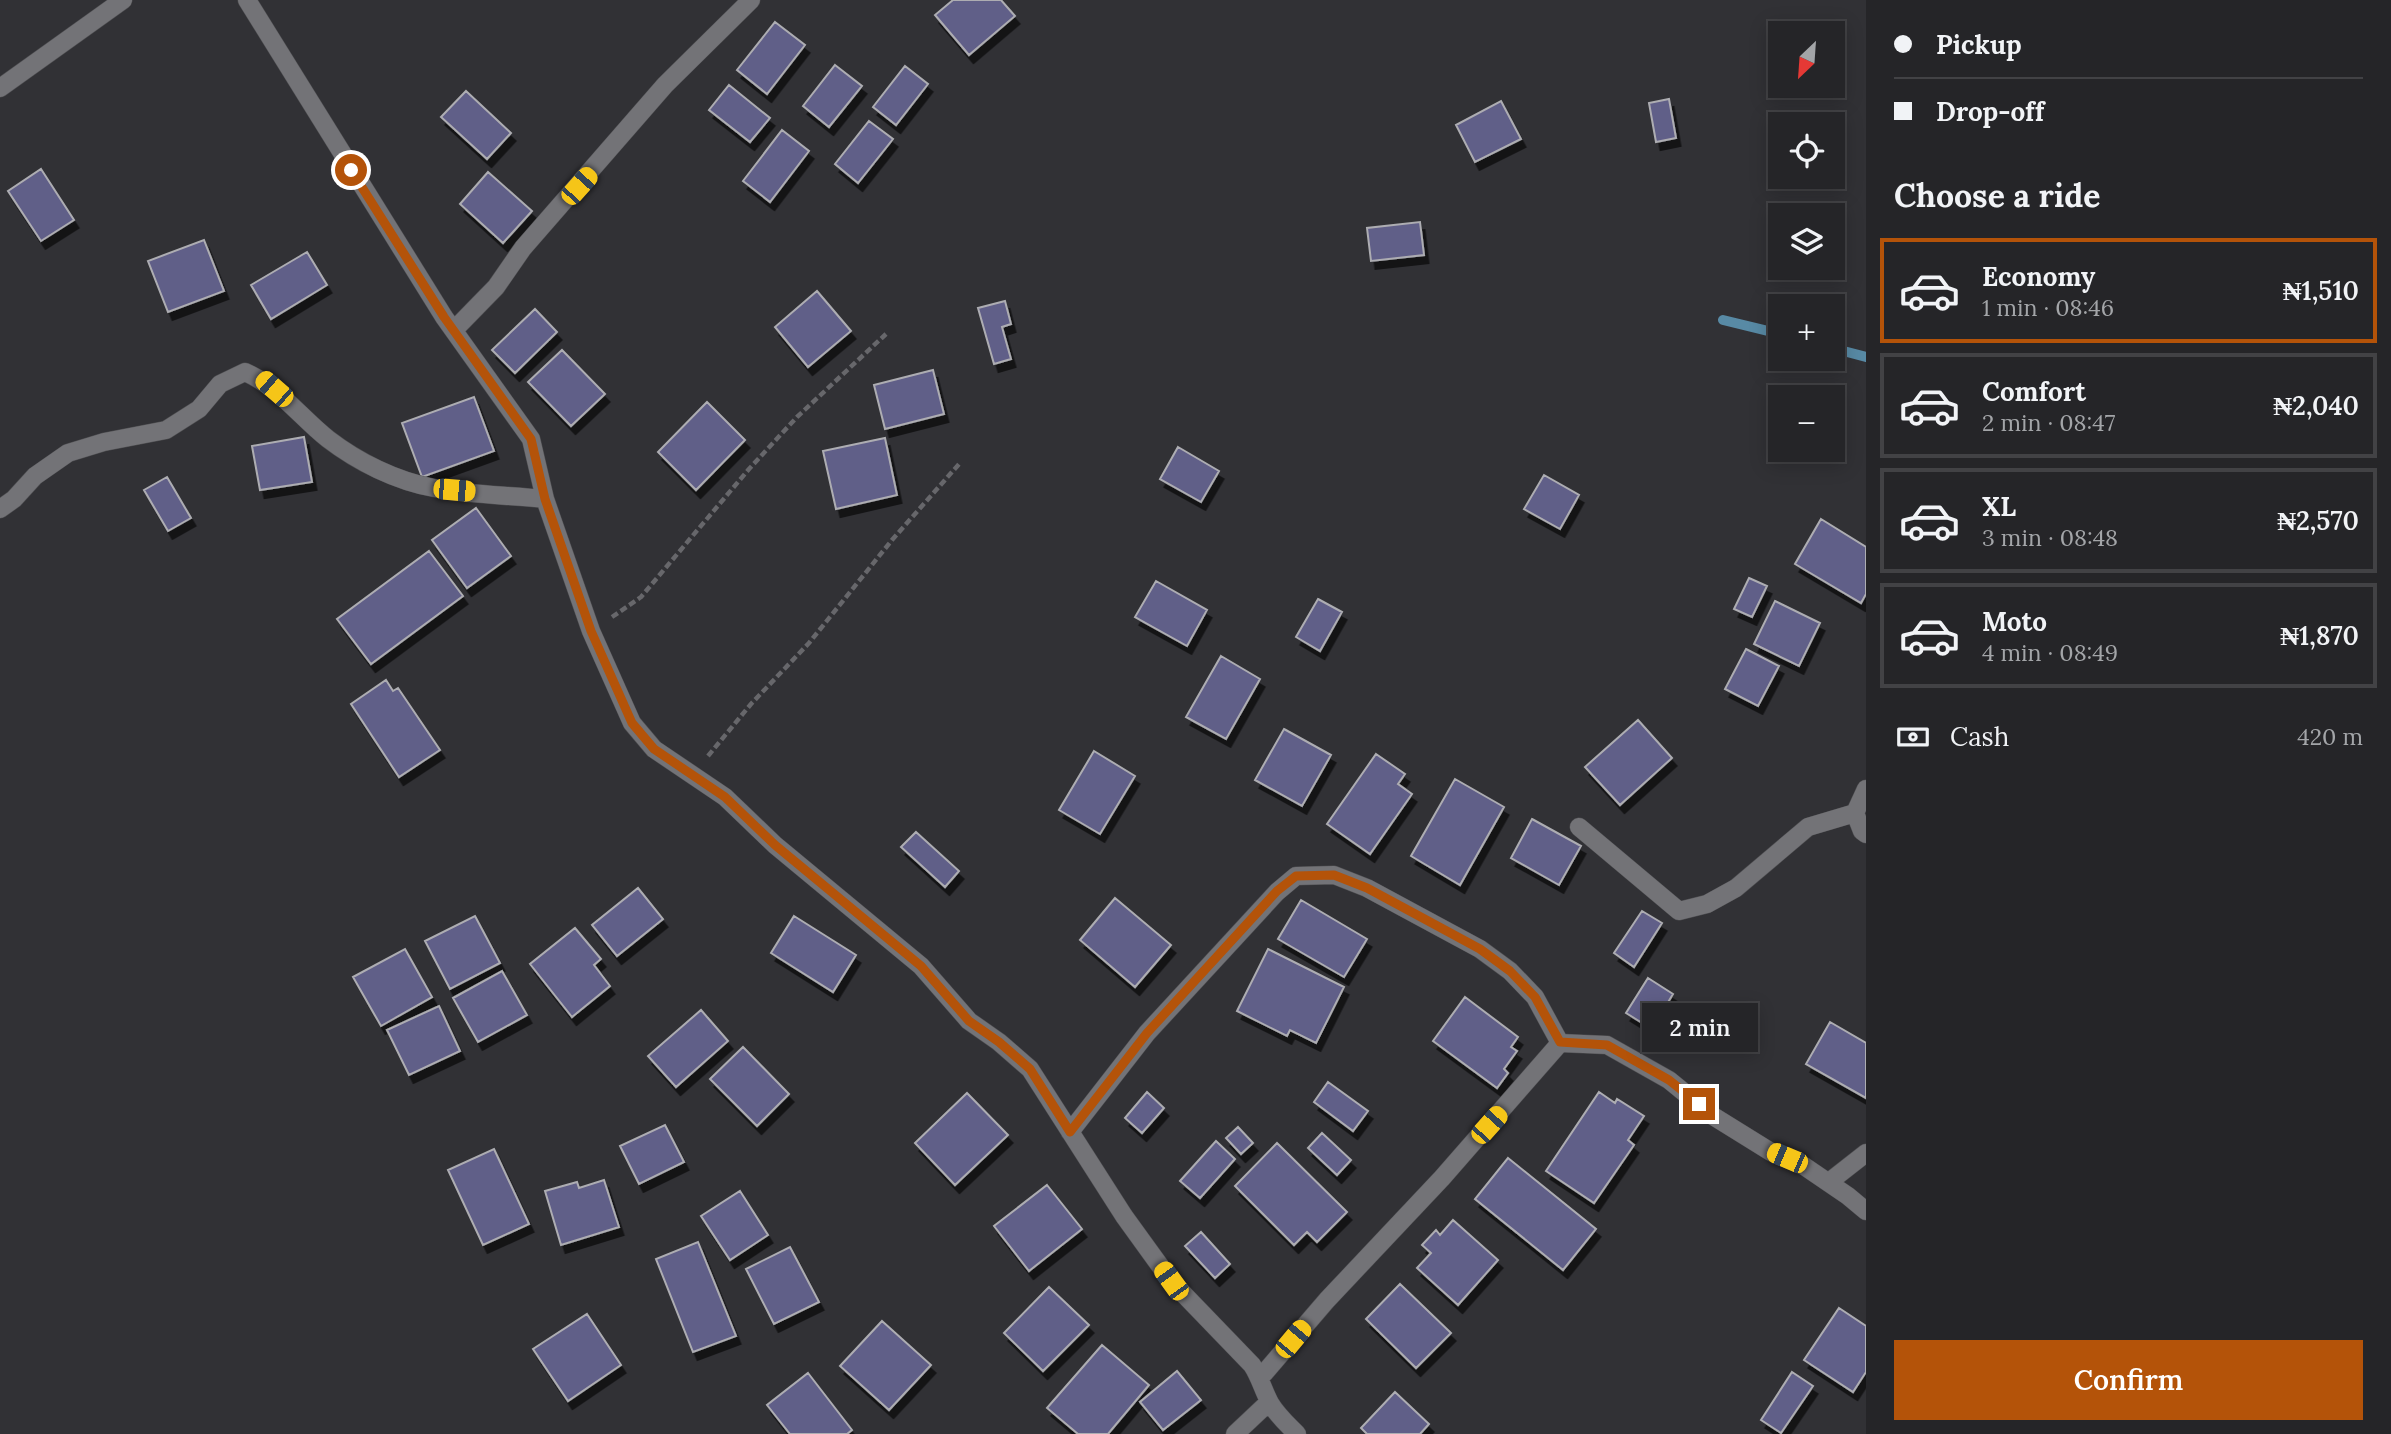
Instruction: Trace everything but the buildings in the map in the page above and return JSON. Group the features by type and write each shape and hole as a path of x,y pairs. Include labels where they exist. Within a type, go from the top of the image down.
{"street":[{"path":"0,88 123,0"},
{"path":"247,0 364,191 454,330 531,439 545,499 591,631 632,723 654,749 725,797 775,845 921,966 969,1021 1030,1069 1124,1216 1171,1281 1252,1365 1261,1378 1269,1402 1297,1434"},
{"path":"454,330 496,287 523,248 665,85 751,0"},
{"path":"0,509 14,499 35,476 68,453 104,442 166,430 199,409 220,384 246,372 264,380 327,438 364,463 433,488 545,499"},
{"path":"1866,789 1855,813 1862,831 1866,834"},
{"path":"1579,827 1679,911 1707,904 1736,888 1808,827 1855,813"},
{"path":"1070,1132 1147,1033 1277,891 1296,876 1334,875 1367,888 1480,949 1510,971 1535,997 1560,1042"},
{"path":"1560,1042 1607,1045 1669,1080 1713,1116 1771,1152 1804,1166 1829,1182 1866,1212"},
{"path":"1261,1378 1326,1300 1451,1168 1560,1042"},
{"path":"1829,1182 1866,1153"},
{"path":"1235,1434 1269,1402"}],"path":[{"path":"591,631 641,597 797,417 886,334"},
{"path":"696,778 711,750 809,643 892,540 960,463"}],"waterway":[{"path":"1723,320 1768,331"},
{"path":"1845,351 1866,357"}],"route":[{"path":"351,170 444,317 531,439 545,499 591,631 632,723 654,749 725,797 775,845 921,966 969,1021 1030,1069 1070,1132 1147,1033 1277,891 1296,876 1334,875 1367,888 1480,949 1510,971 1535,997 1560,1042 1607,1045 1669,1080 1699,1104"}]}
